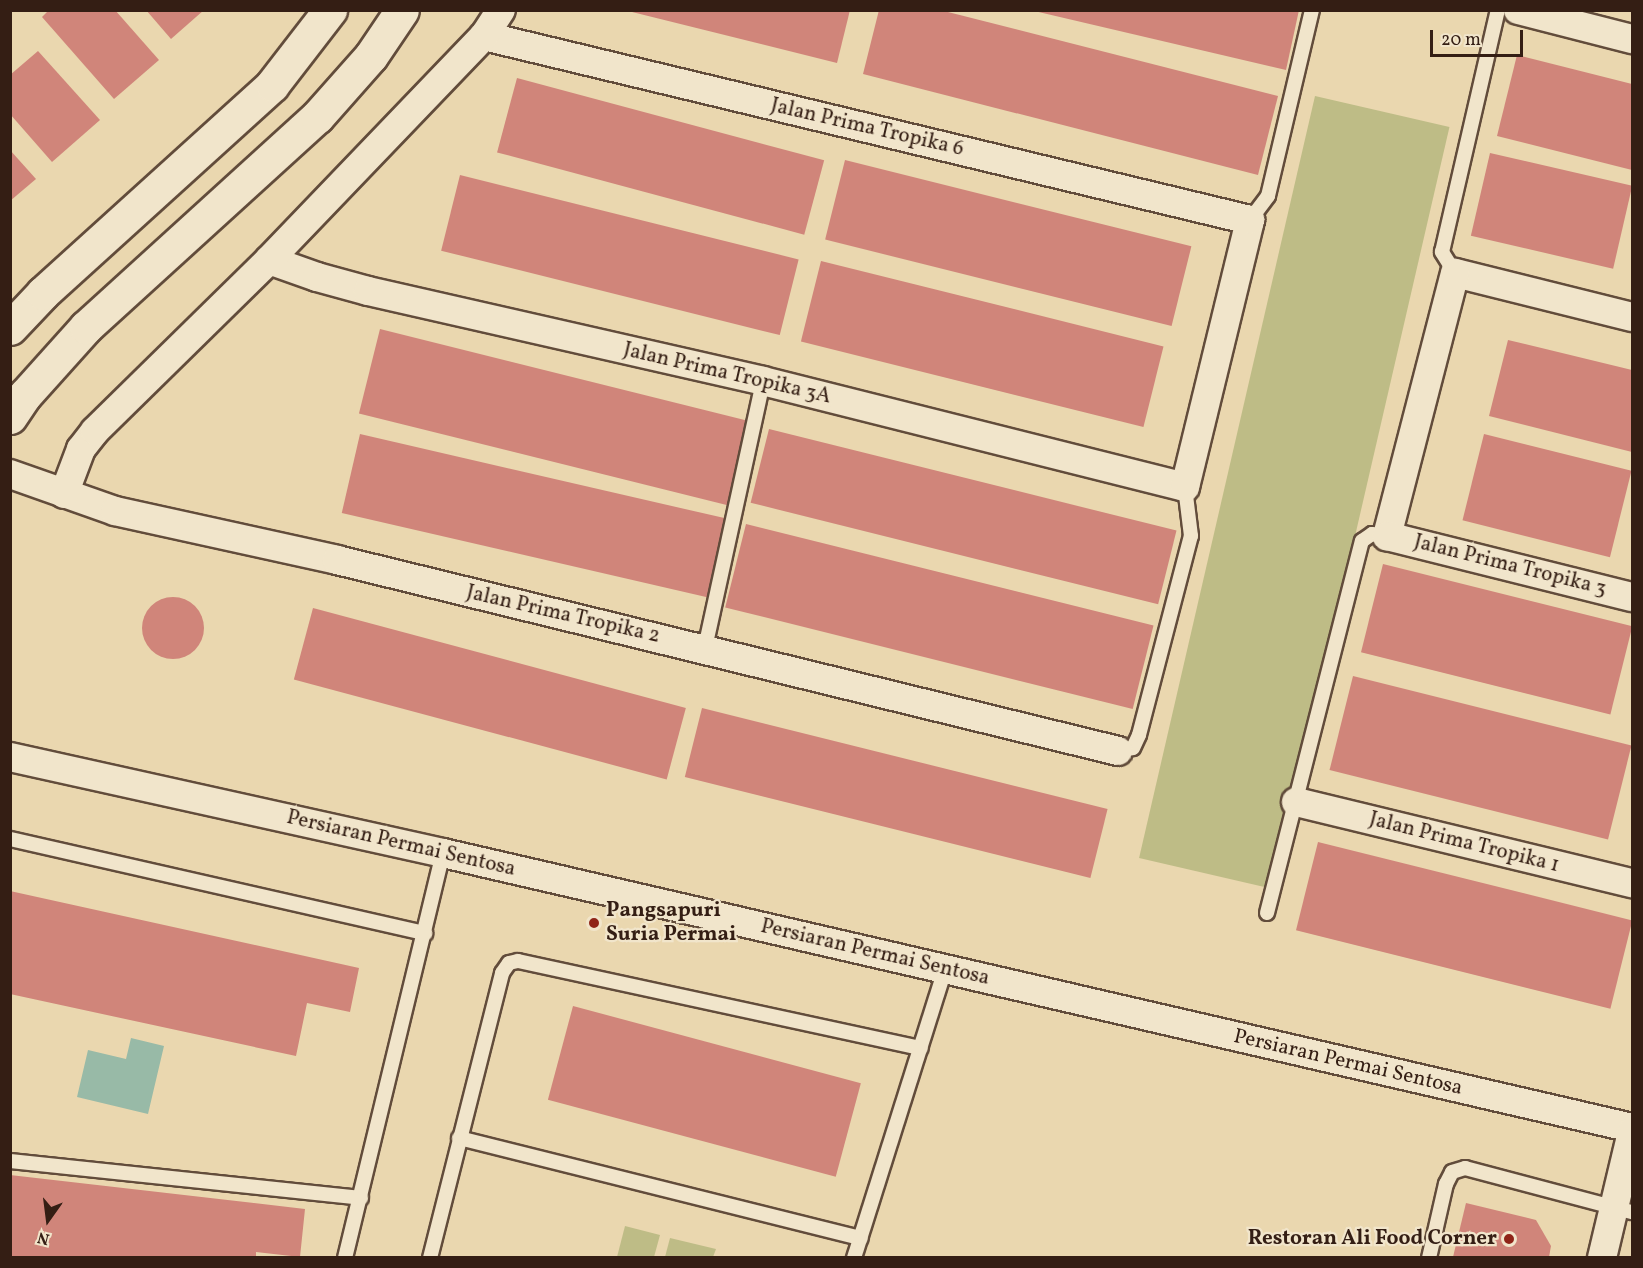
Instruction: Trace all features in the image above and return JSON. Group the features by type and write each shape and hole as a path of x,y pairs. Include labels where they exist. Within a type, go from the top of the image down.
{"street":[{"path":"10,328 43,293 272,85 330,10"},
{"path":"10,417 25,395 86,327 317,117 371,56 402,10"},
{"path":"64,494 81,449 95,431 269,260 484,36 501,10"},
{"path":"1518,10 1632,39"},
{"name":"Jalan Prima Tropika 6","path":"484,36 1250,220"},
{"path":"1185,487 1250,220"},
{"name":"Jalan Prima Tropika 3A","path":"269,260 317,277 368,291 763,381 1185,487"},
{"path":"1387,536 1455,273 1632,317"},
{"name":"Jalan Prima Tropika 2","path":"10,474 115,511 337,560 705,648 1118,751"},
{"name":"Jalan Prima Tropika 3","path":"1387,536 1632,597"},
{"name":"Persiaran Permai Sentosa","path":"10,758 443,853 1632,1130"},
{"name":"Jalan Prima Tropika 1","path":"1296,802 1632,884"},
{"path":"1602,1257 1623,1210 1632,1130"}],"lane":[{"path":"1250,220 1268,196 1312,10"},
{"path":"1455,273 1442,252 1498,10"},
{"path":"705,648 763,381"},
{"path":"1118,751 1133,748 1139,735 1191,536 1185,487"},
{"path":"1267,913 1362,542 1372,534 1387,536"},
{"path":"10,839 425,933"},
{"path":"345,1257 443,853"},
{"path":"430,1257 502,973 509,963 518,962 921,1048"},
{"path":"855,1257 945,970"},
{"path":"459,1138 861,1238"},
{"path":"10,1161 361,1198"},
{"path":"1429,1257 1446,1184 1452,1172 1465,1168 1623,1210"}],"shaded area":[{"path":"1315,96 1449,127 1274,889 1139,858"},
{"path":"131,1038 164,1046 148,1114 77,1097 88,1050 126,1059"},
{"path":"625,1226 660,1235 654,1257 617,1257"},
{"path":"670,1238 716,1249 713,1257 665,1257"}],"building":[{"path":"49,10 115,10 159,60 114,99 42,17"},
{"path":"146,10 204,10 171,39"},
{"path":"624,10 850,10 837,63"},
{"path":"879,10 944,11 1278,96 1258,175 863,74"},
{"path":"1030,10 1299,10 1286,70"},
{"path":"38,51 100,120 52,162 10,114 10,75"},
{"path":"1517,55 1632,84 1632,170 1497,136"},
{"path":"517,78 824,160 804,235 497,152"},
{"path":"10,150 36,179 10,201"},
{"path":"1490,153 1632,186 1613,269 1471,236"},
{"path":"845,160 1191,246 1172,326 825,240"},
{"path":"460,175 799,259 780,335 441,251"},
{"path":"821,261 1164,346 1143,427 801,342"},
{"path":"380,329 750,421 729,506 359,413"},
{"path":"1508,340 1632,370 1632,452 1489,416"},
{"path":"769,429 1177,531 1158,604 751,503"},
{"path":"360,434 725,518 707,597 342,513"},
{"path":"1484,434 1631,471 1610,557 1462,520"},
{"path":"746,524 1154,626 1133,709 725,607"},
{"path":"1383,564 1632,626 1610,714 1361,652"},
{"path":"173,597 185,599 195,606 202,616 204,628 202,640 195,650 185,657 173,659 161,657 151,650 144,640 142,628 144,616 151,606 161,599"},
{"path":"313,608 686,708 667,779 294,679"},
{"path":"1353,676 1631,745 1608,840 1330,770"},
{"path":"702,708 1108,809 1090,878 685,777"},
{"path":"1318,842 1632,920 1610,1009 1296,930"},
{"path":"10,891 359,968 350,1012 307,1003 296,1056 10,994"},
{"path":"573,1006 861,1083 836,1177 548,1100"},
{"path":"10,1175 305,1209 300,1257 256,1252 256,1257 10,1257"},
{"path":"1466,1203 1536,1220 1551,1246 1549,1257 1453,1257"}],"place":[{"name":"Pangsapuri Suria Permai","path":"594,923"},
{"name":"Restoran Ali Food Corner","path":"1509,1239"}]}
